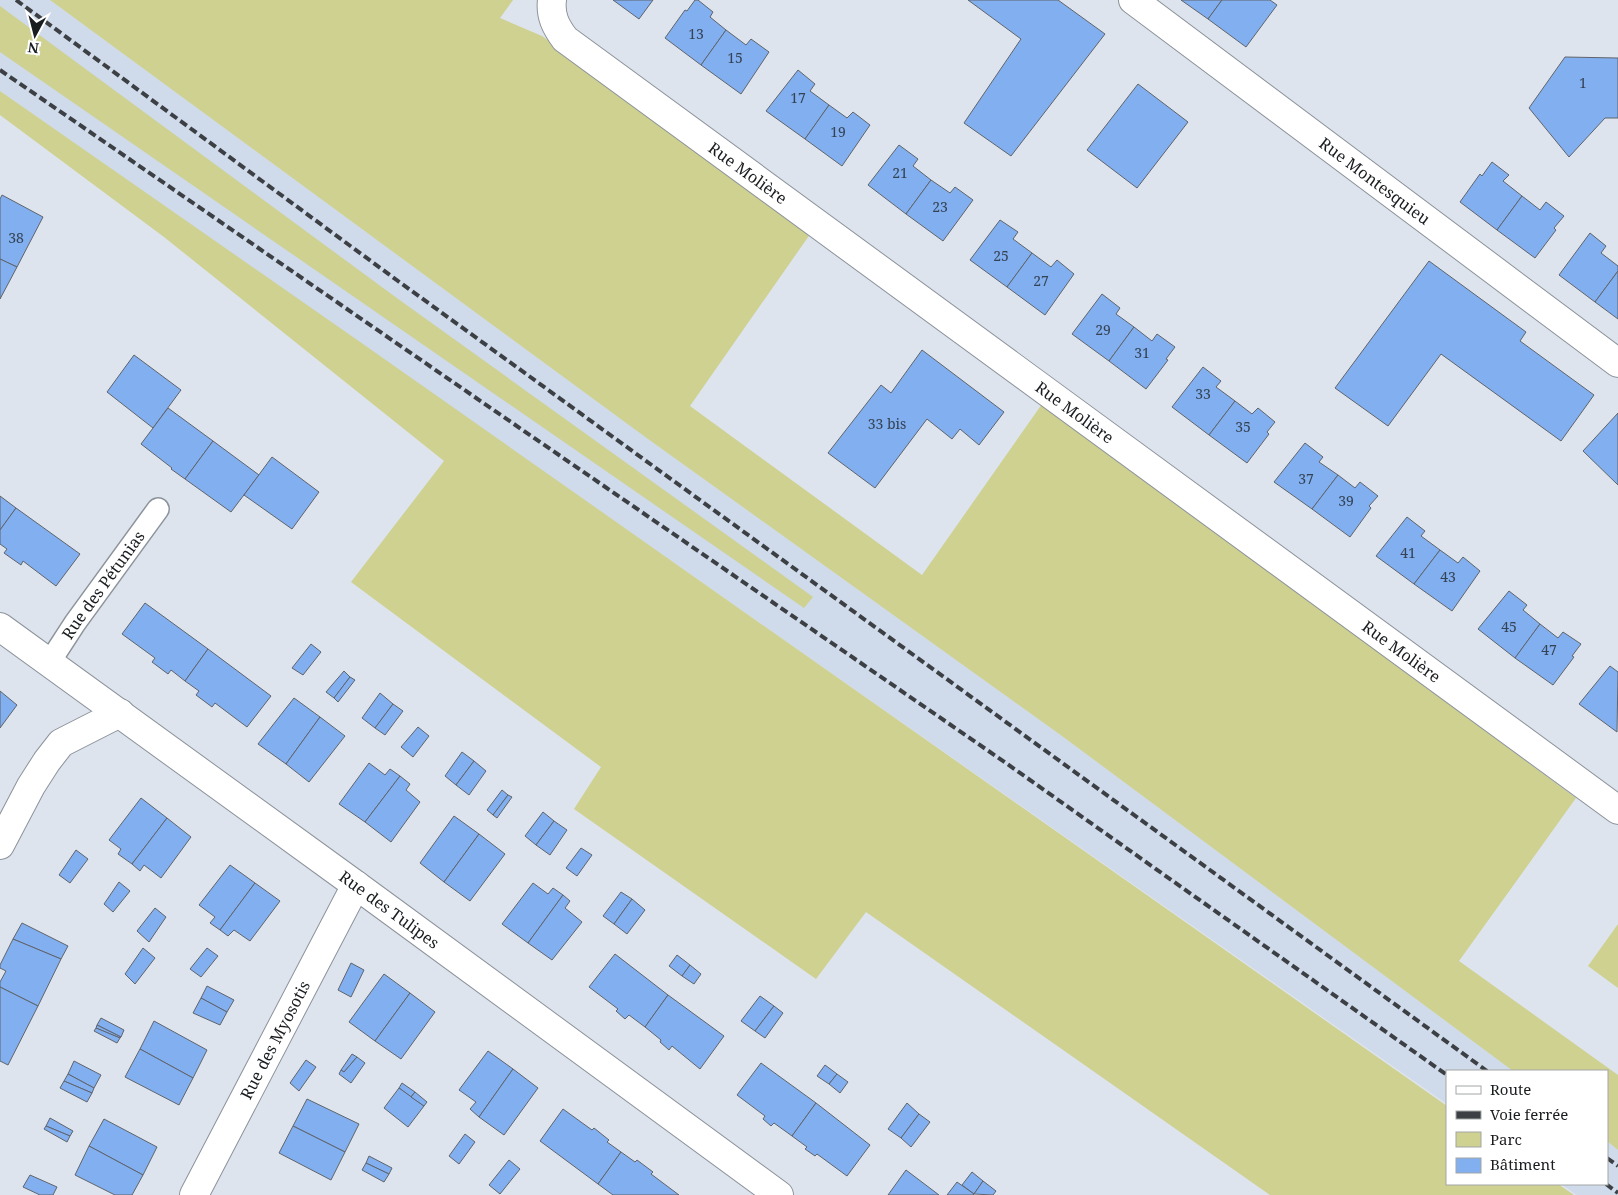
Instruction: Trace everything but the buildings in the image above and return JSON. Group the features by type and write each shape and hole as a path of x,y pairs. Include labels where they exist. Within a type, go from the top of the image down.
{"street":[{"name":"Rue Molière","path":"552,0 552,16 557,28 565,39 1618,810"},
{"name":"Rue Montesquieu","path":"1133,0 1618,363"},
{"name":"Rue des Tulipes","path":"0,627 779,1195"},
{"path":"0,845 46,761 62,743 120,713"},
{"name":"Rue des Myosotis","path":"194,1195 356,885"}],"lane":[{"name":"Rue des Pétunias","path":"49,663 158,508"}],"shaded area":[{"path":"0,0 50,0 648,439 1062,736 1512,1070 1446,1070 1446,1103 0,91"},
{"path":"1608,1142 1618,1150 1618,1195 1577,1195 1562,1185 1608,1185"}],"green space":[{"path":"50,0 513,0 500,18 542,36 813,230 690,406 922,575 1042,404 1576,798 1459,961 1618,1075 1618,1150 1608,1142 1608,1070 1512,1070 1062,736 648,439"},
{"path":"0,6 394,296 813,597 804,608 0,52"},
{"path":"0,91 1446,1105 1446,1185 1559,1185 1574,1195 1270,1195 866,912 816,979 574,809 601,767 351,582 444,461 164,237 0,115"},
{"path":"1618,924 1618,988 1588,966"}],"railway":[{"path":"16,0 398,281 1486,1070"},
{"path":"0,70 1006,763 1446,1074"},
{"path":"1608,1159 1618,1166"},
{"path":"1607,1185 1618,1193"}]}
